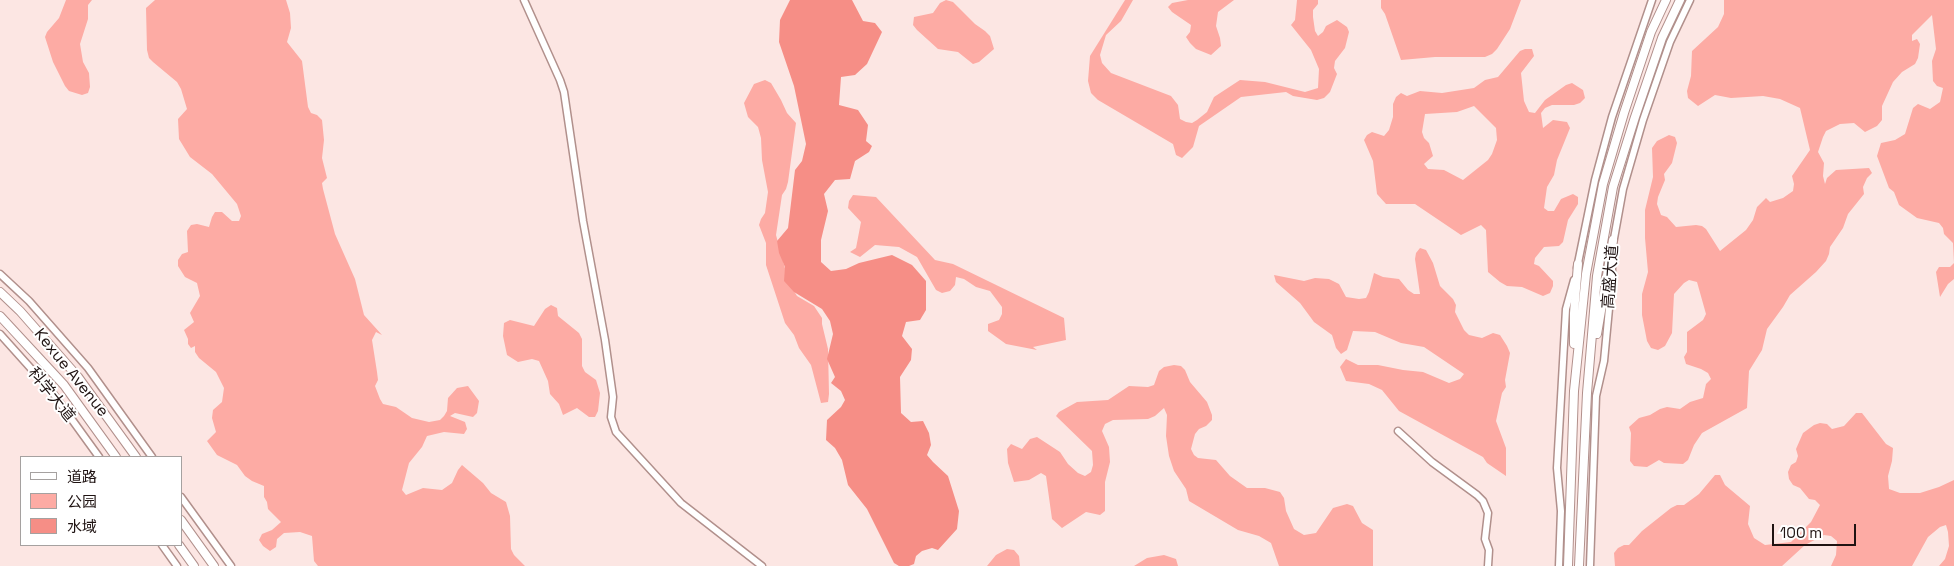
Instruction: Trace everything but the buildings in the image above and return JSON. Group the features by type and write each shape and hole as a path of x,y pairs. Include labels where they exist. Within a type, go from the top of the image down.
{"highway":[{"name":"高盛大道","path":"1568,566 1574,391 1586,274 1603,184 1648,41 1666,0"},
{"name":"高盛大道","path":"1579,566 1587,393 1597,276 1613,187 1662,38 1680,0"},
{"path":"1587,393 1612,240"},
{"path":"1574,391 1574,313 1578,264"},
{"name":"Kexue Avenue","path":"0,292 20,311 78,377 135,456"},
{"name":"Kexue Avenue","path":"0,316 64,385 115,456"},
{"path":"182,521 214,566"},
{"path":"180,546 194,566"}],"main road":[{"path":"524,0 564,92 583,221 613,397 611,417 616,432 681,503 762,566"},
{"name":"高盛大道","path":"1559,566 1561,511 1557,468 1566,309 1578,264 1595,180 1612,117 1652,0"},
{"name":"高盛大道","path":"1590,566 1596,396 1604,361 1612,277 1612,240 1623,189 1643,120 1670,42 1690,0"},
{"path":"0,274 29,302 88,368 151,456"},
{"name":"科学大道","path":"0,334 52,392 98,456"},
{"path":"1398,432 1432,462 1477,494 1483,501 1488,513 1485,539 1489,550 1488,566"},
{"path":"182,498 231,566"},
{"path":"163,546 177,566"}],"green space":[{"path":"66,0 92,0 88,5 88,19 80,44 83,62 89,73 90,87 88,93 82,95 69,91 65,86 53,62 45,37 59,18"},
{"path":"155,0 286,0 290,13 291,28 287,42 302,61 308,107 311,113 317,115 322,120 324,140 322,158 327,178 322,183 335,234 355,279 364,315 382,335 376,332 372,340 378,380 375,386 380,399 383,404 396,407 412,418 429,422 440,420 444,416 447,411 448,398 457,388 468,386 479,401 477,413 473,417 455,413 450,416 465,422 467,429 464,434 444,432 427,436 422,447 409,463 402,490 406,495 423,488 442,490 452,483 462,465 483,483 491,493 506,502 510,516 511,549 525,566 318,566 314,561 312,536 300,532 284,533 277,539 276,547 270,551 259,540 262,534 272,530 281,522 268,509 264,497 264,486 245,476 237,465 217,455 207,441 216,432 212,418 213,410 222,402 224,388 216,372 199,358 195,352 195,346 191,348 188,344 184,330 194,322 190,313 200,296 197,283 185,277 178,266 178,260 182,254 188,252 187,231 191,225 197,224 209,227 215,212 222,212 232,221 239,221 241,216 237,204 212,174 190,157 179,139 178,119 187,109 181,89 177,82 149,58 147,50 146,8"},
{"path":"946,0 953,2 990,36 994,49 979,62 973,64 958,52 938,49 913,25 914,17 933,13 940,3"},
{"path":"1125,0 1133,0 1121,21 1106,35 1100,55 1102,63 1111,73 1171,96 1178,105 1180,119 1192,123 1207,112 1214,97 1240,80 1265,82 1305,92 1318,88 1319,69 1311,50 1291,25 1295,20 1297,0 1318,0 1318,4 1313,10 1313,17 1315,31 1318,36 1326,26 1337,20 1347,27 1349,32 1345,48 1335,61 1334,68 1337,74 1330,92 1324,98 1317,100 1293,96 1286,92 1241,97 1199,126 1193,147 1182,158 1176,155 1173,144 1098,100 1091,93 1088,81 1090,56"},
{"path":"1188,0 1234,0 1218,12 1216,26 1221,46 1211,55 1196,49 1190,43 1186,37 1190,32 1191,25 1168,7 1172,3"},
{"path":"1381,0 1521,0 1510,29 1492,54 1485,57 1435,57 1401,60 1385,14 1381,8"},
{"path":"1724,0 1954,0 1954,263 1953,243 1944,234 1943,228 1939,223 1917,218 1899,205 1894,192 1889,188 1877,156 1881,143 1895,140 1905,134 1913,108 1918,104 1930,109 1940,102 1943,88 1937,86 1933,81 1932,61 1936,49 1932,15 1912,35 1912,41 1917,39 1920,44 1918,58 1915,64 1902,72 1893,82 1882,106 1882,120 1877,126 1865,132 1854,123 1840,124 1826,131 1823,137 1818,152 1824,163 1823,176 1825,184 1827,178 1836,170 1869,168 1872,173 1867,178 1863,187 1864,194 1848,214 1843,228 1830,247 1826,261 1790,295 1767,329 1762,350 1749,371 1747,408 1702,433 1694,445 1688,460 1683,464 1664,463 1659,460 1647,467 1634,466 1630,461 1631,433 1629,427 1639,418 1650,415 1660,409 1667,407 1680,409 1690,402 1703,398 1706,384 1711,379 1708,373 1686,364 1684,357 1687,352 1687,332 1703,320 1706,314 1697,282 1689,280 1674,294 1672,333 1665,346 1658,350 1651,348 1647,341 1642,315 1642,294 1648,272 1645,210 1653,177 1652,148 1657,141 1669,135 1675,137 1677,143 1672,163 1664,174 1665,180 1658,197 1657,204 1661,215 1667,217 1676,227 1702,226 1720,251 1746,230 1753,220 1757,207 1766,198 1770,202 1783,198 1793,191 1792,176 1810,150 1800,108 1780,99 1763,96 1731,98 1715,95 1698,106 1688,98 1687,91 1691,76 1692,51 1718,27 1724,14"},
{"path":"1532,49 1534,56 1521,73 1524,101 1529,112 1535,113 1545,100 1566,85 1572,83 1583,90 1585,98 1580,103 1574,105 1552,105 1545,108 1541,113 1543,128 1553,120 1567,122 1570,128 1557,160 1554,175 1547,187 1544,208 1548,211 1554,211 1561,199 1573,194 1578,197 1578,204 1568,220 1563,242 1559,246 1544,247 1535,258 1534,264 1539,266 1553,281 1550,293 1543,296 1522,287 1507,286 1488,272 1486,230 1481,225 1461,235 1415,204 1386,204 1377,194 1373,161 1364,140 1372,132 1384,136 1389,130 1393,117 1393,104 1396,97 1401,93 1407,96 1420,91 1442,93 1474,88 1485,80 1498,77 1520,51","holes":["1474,106 1496,128 1497,140 1492,154 1488,160 1463,180 1444,170 1428,169 1424,164 1433,156 1429,143 1424,138 1422,132 1425,114 1457,112"]},
{"path":"765,80 771,83 787,113 796,123 788,182 782,195 776,235 789,283 797,296 814,306 822,318 828,349 828,402 821,403 811,365 785,323 766,265 766,243 759,225 765,213 768,192 762,160 761,138 758,127 748,117 744,103 754,84"},
{"path":"853,195 876,197 935,260 953,264 1064,318 1066,340 1033,347 1037,350 1006,344 988,331 988,324 999,320 1002,314 1002,307 990,291 976,287 964,279 956,277 955,285 950,291 942,293 936,290 917,257 899,247 875,245 860,257 850,252 856,248 861,222 848,208 849,201"},
{"path":"1420,248 1426,250 1433,263 1440,286 1453,299 1456,305 1455,312 1464,330 1469,335 1482,338 1493,333 1500,335 1510,353 1505,380 1506,387 1502,393 1496,421 1506,448 1506,476 1487,463 1483,457 1399,411 1382,390 1369,384 1346,381 1340,367 1346,359 1358,365 1378,365 1423,372 1449,383 1460,379 1464,374 1424,347 1401,343 1375,332 1353,331 1347,350 1341,354 1336,348 1332,335 1314,322 1300,303 1276,282 1274,275 1304,281 1315,278 1329,279 1339,284 1346,297 1359,299 1366,298 1374,273 1383,277 1399,279 1408,290 1414,294 1420,294 1415,259 1416,253"},
{"path":"1954,263 1954,279 1948,284 1940,297 1936,272 1939,267 1950,267"},
{"path":"551,305 557,308 558,316 579,333 582,339 582,366 585,372 596,380 600,393 598,411 595,417 589,417 577,408 563,415 559,404 550,394 548,381 539,361 532,359 518,362 507,355 503,336 504,323 510,320 534,326 545,309"},
{"path":"1181,366 1185,370 1190,382 1207,402 1212,415 1212,420 1195,434 1191,449 1194,455 1198,458 1216,460 1230,476 1247,488 1265,488 1280,492 1284,498 1286,511 1294,529 1304,535 1316,533 1333,508 1347,504 1353,506 1362,523 1373,530 1373,566 1279,566 1271,543 1259,536 1238,530 1189,501 1186,489 1174,471 1169,456 1166,436 1167,415 1164,408 1148,419 1113,420 1105,424 1102,431 1109,447 1110,462 1105,482 1105,511 1100,515 1086,512 1062,528 1052,519 1046,476 1041,473 1029,480 1014,482 1008,463 1007,449 1011,444 1022,449 1030,439 1037,437 1060,452 1068,464 1078,473 1085,476 1091,472 1093,465 1092,451 1056,416 1059,412 1077,402 1108,400 1129,386 1148,387 1154,385 1159,371 1164,367"},
{"path":"1856,413 1862,413 1886,444 1893,448 1888,476 1889,489 1900,493 1920,493 1954,480 1954,566 1939,566 1945,559 1949,546 1946,525 1940,527 1928,537 1912,566 1831,566 1836,555 1837,541 1831,536 1824,535 1805,545 1782,566 1615,566 1614,553 1618,548 1629,545 1642,531 1671,508 1677,505 1684,505 1699,494 1715,475 1720,475 1725,485 1750,506 1748,524 1754,538 1765,545 1791,542 1811,522 1820,505 1815,500 1809,499 1789,479 1788,472 1791,465 1796,462 1798,456 1796,449 1803,433 1820,423 1827,424 1832,429 1844,426"},
{"path":"1007,549 1014,550 1019,556 1020,566 987,566 996,555"},
{"path":"1164,555 1176,559 1178,566 1134,566 1147,558"}],"water":[{"path":"790,0 852,0 863,21 875,23 882,32 867,64 855,75 841,77 839,105 858,110 868,125 866,141 872,146 869,152 855,161 850,179 835,180 824,194 828,211 821,240 821,262 831,271 846,269 859,263 892,255 912,265 926,281 926,310 920,320 906,322 902,336 912,349 911,360 900,377 901,413 911,422 923,421 929,433 931,445 927,455 948,476 959,511 957,529 938,550 932,548 922,551 916,556 914,564 909,566 899,566 894,563 867,509 848,485 842,460 835,448 826,440 827,420 841,407 845,400 841,391 831,383 835,377 827,359 833,334 830,321 822,309 794,292 784,281 785,267 779,253 777,241 788,228 795,170 802,161 806,144 794,86 779,42 780,20"}]}
